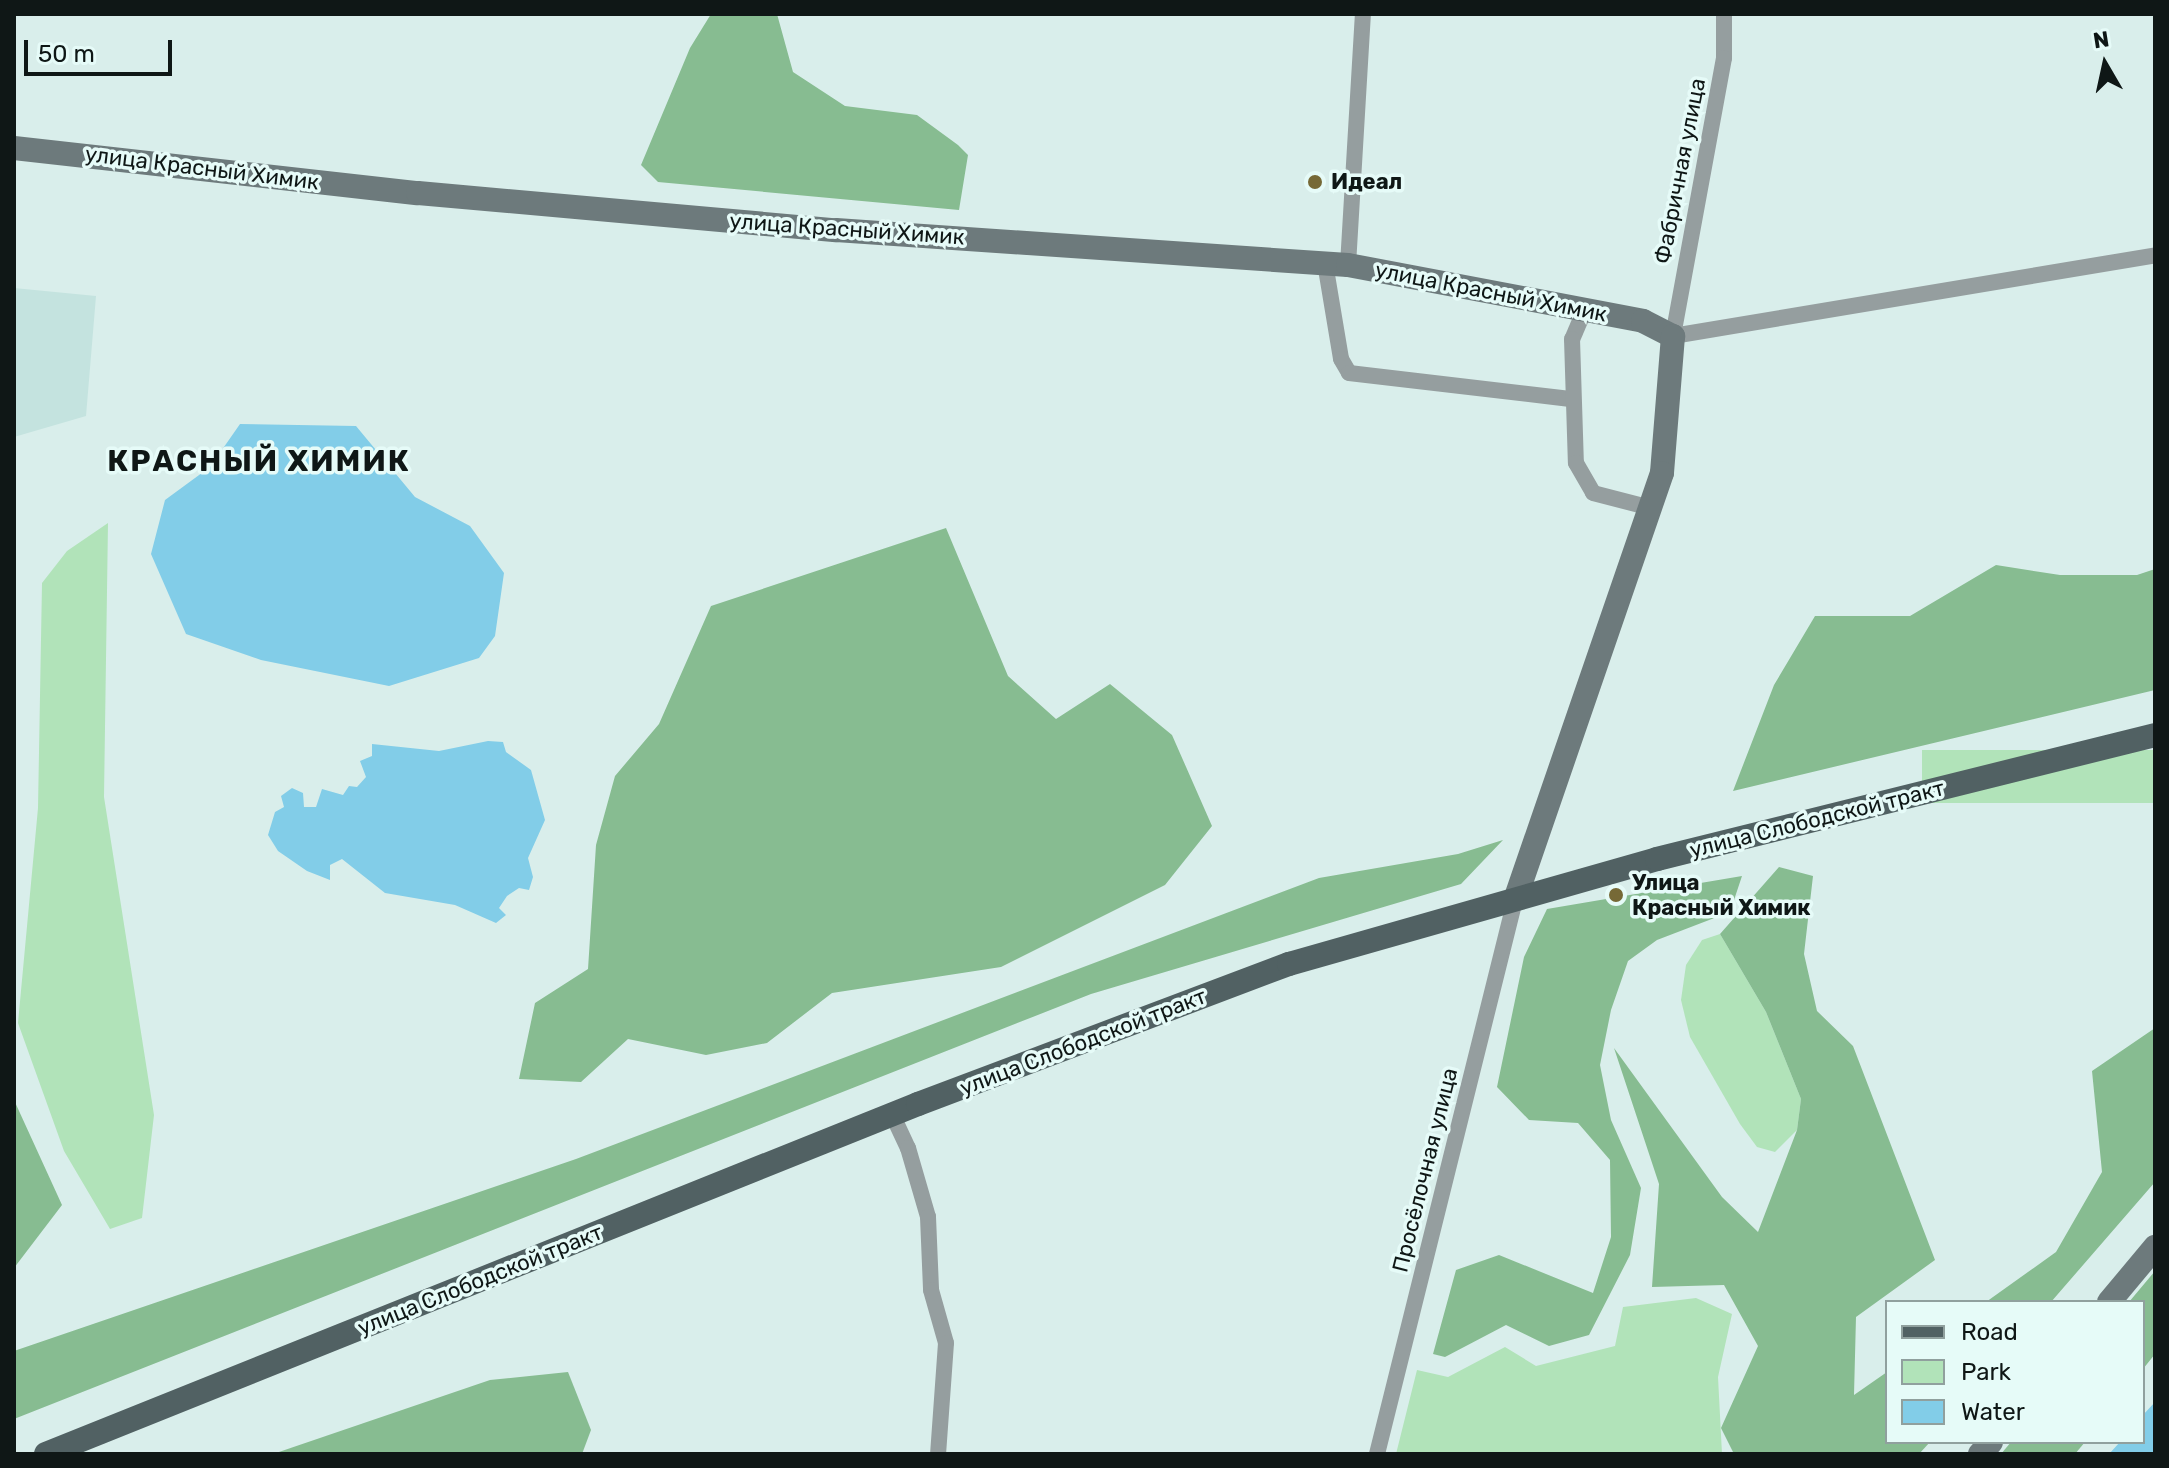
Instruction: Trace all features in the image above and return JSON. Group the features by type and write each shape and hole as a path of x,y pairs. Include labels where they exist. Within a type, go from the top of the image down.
{"main road":[{"name":"улица Слободской тракт","path":"46,1454 892,1114 1289,964 1516,896 2155,735"}],"street":[{"path":"1363,14 1336,264 1341,359 1354,374 1572,399"},
{"name":"Фабричная улица","path":"1673,336 1724,58 1724,14"},
{"name":"улица Красный Химик","path":"14,148 665,215 1336,264 1643,321 1673,336"},
{"path":"1516,896 1651,508 1671,407 1673,336 2155,255"},
{"path":"1585,309 1572,339 1576,463 1584,483 1602,499 1651,508"},
{"name":"Просёлочная улица","path":"1377,1454 1516,896"},
{"path":"892,1114 908,1148 928,1217 931,1290 946,1343 938,1454"},
{"path":"2111,1300 2155,1247"}],"shaded area":[{"path":"14,288 96,296 86,416 14,437"}],"green space":[{"path":"711,14 777,14 793,72 845,106 917,115 958,145 968,155 959,210 658,182 641,165 690,48"},
{"path":"108,523 104,797 154,1115 142,1218 110,1229 64,1151 18,1023 38,808 42,583 67,551"},
{"path":"946,528 1008,676 1056,719 1110,684 1172,735 1212,826 1165,885 1001,967 832,993 767,1043 706,1055 628,1039 581,1082 519,1079 535,1003 588,969 596,845 615,776 659,724 711,606"},
{"path":"1996,565 2060,575 2137,575 2155,569 2155,690 1733,791 1774,685 1815,616 1910,616"},
{"path":"1922,750 2155,750 2155,803 1922,803"},
{"path":"1503,840 1461,884 1091,994 14,1419 14,1351 576,1159 1319,878 1458,854"},
{"path":"1779,867 1813,876 1804,954 1817,1011 1853,1046 1935,1260 1856,1317 1854,1395 1885,1373 1885,1444 1928,1444 1919,1454 1734,1454 1721,1428 1758,1346 1724,1285 1652,1287 1659,1184 1614,1048 1722,1197 1758,1232 1797,1130 1801,1099 1766,1012 1720,934"},
{"path":"1742,876 1730,912 1657,940 1628,961 1611,1010 1600,1065 1611,1120 1641,1188 1630,1255 1589,1335 1549,1346 1506,1325 1445,1357 1433,1354 1456,1270 1499,1255 1593,1293 1611,1237 1610,1160 1578,1123 1529,1120 1497,1087 1524,957 1547,909"},
{"path":"1720,934 1766,1012 1801,1099 1797,1130 1775,1152 1757,1147 1740,1124 1690,1037 1681,1000 1686,965 1702,940"},
{"path":"2155,1028 2155,1182 2053,1300 1989,1300 2056,1252 2102,1172 2092,1071"},
{"path":"14,1100 62,1205 14,1268 16,1208"},
{"path":"2155,1271 2155,1354 2145,1366 2145,1300 2131,1300"},
{"path":"1696,1298 1732,1314 1718,1377 1722,1454 1396,1454 1417,1370 1448,1377 1505,1347 1536,1366 1615,1346 1623,1307"},
{"path":"568,1372 591,1430 582,1454 273,1454 490,1380"},
{"path":"2009,1444 2083,1444 2075,1454 2001,1454"}],"water":[{"path":"240,424 356,426 415,497 470,526 504,573 495,636 479,658 389,686 261,660 186,634 151,554 165,500 210,467"},
{"path":"488,741 503,742 506,752 531,770 545,820 528,858 533,877 529,890 519,888 507,896 499,908 506,915 496,923 455,905 385,893 342,859 330,865 330,880 307,871 278,851 268,835 275,812 284,807 281,796 292,788 303,793 304,807 316,807 322,789 343,795 349,786 357,787 366,777 360,761 372,756 372,744 439,751"},
{"path":"2155,1402 2155,1454 2109,1454 2118,1444 2145,1444 2145,1413"}],"place":[{"name":"Идеал","path":"1315,182"},
{"name":"Улица Красный Химик","path":"1616,895"}],"district":[{"name":"КРАСНЫЙ ХИМИК","path":"259,461"}]}
